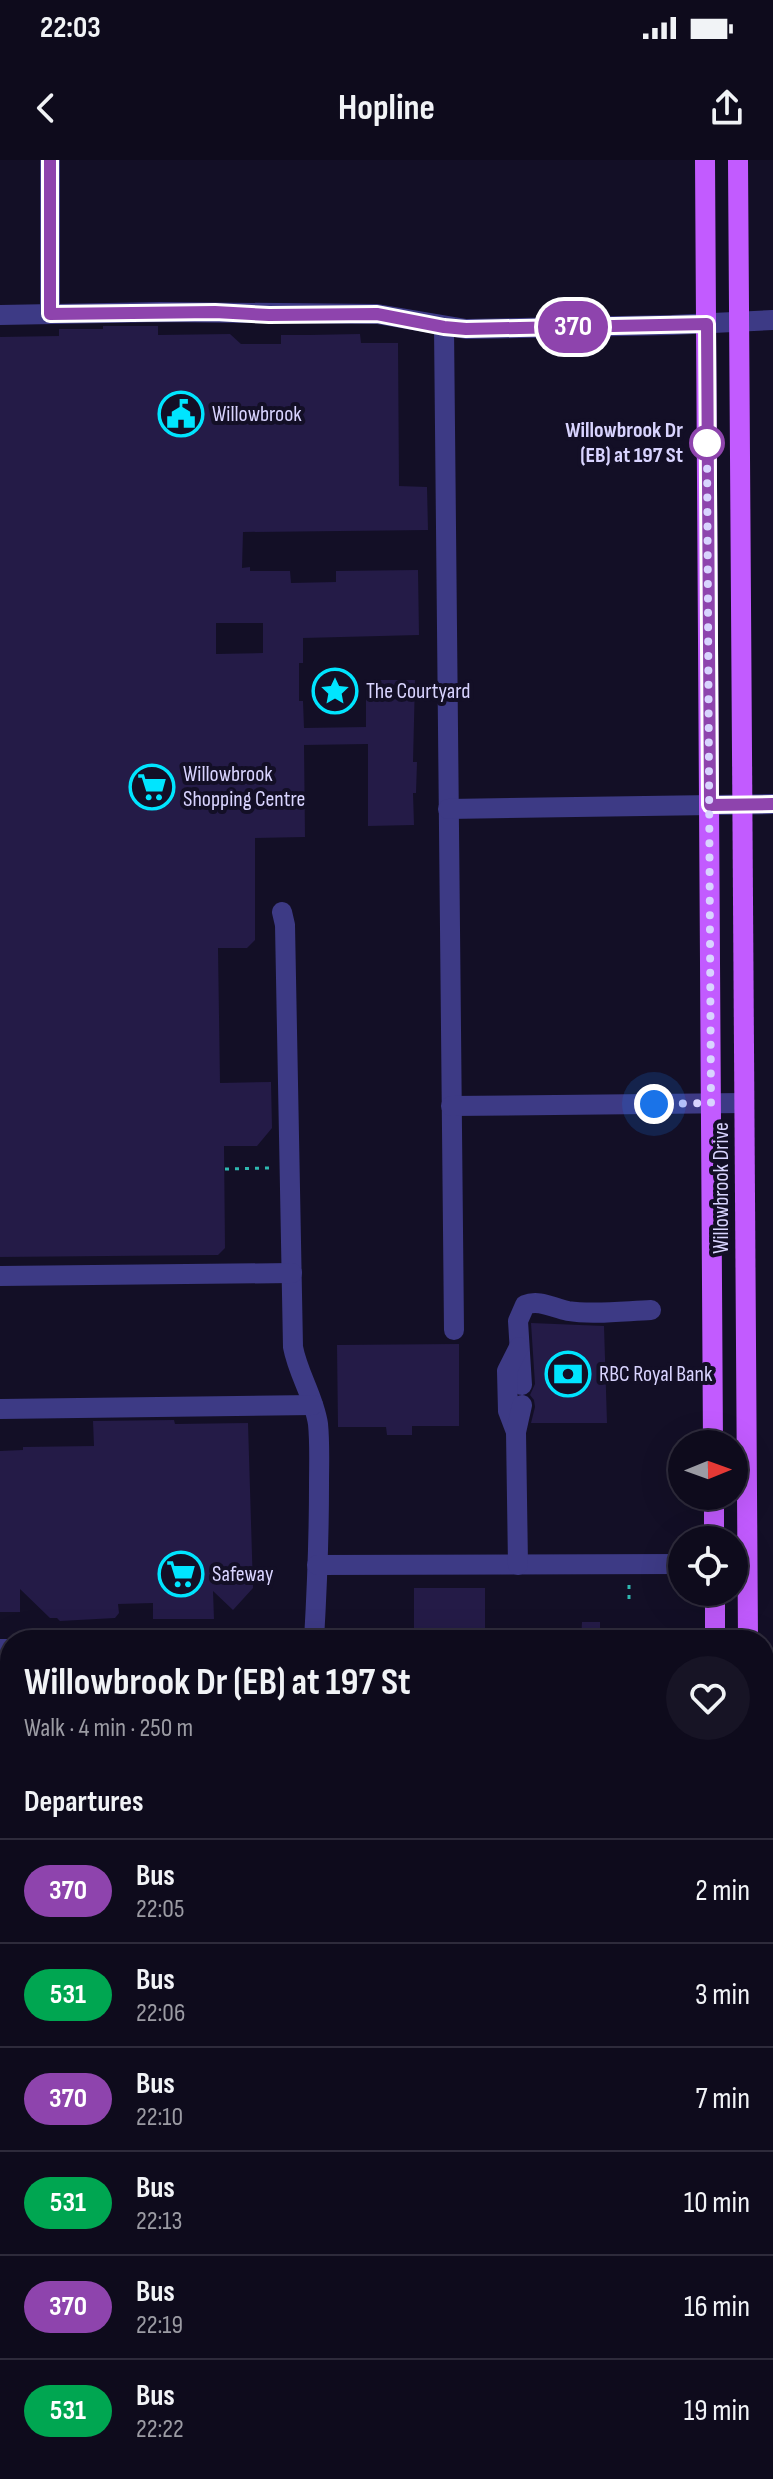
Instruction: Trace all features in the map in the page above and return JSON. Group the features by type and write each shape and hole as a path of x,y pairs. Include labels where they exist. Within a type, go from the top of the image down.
{"main road":[{"name":"Willowbrook Drive","path":"705,160 713,1430"},
{"name":"Willowbrook Drive","path":"738,160 744,1103 741,1526"},
{"path":"715,1606 715,1630"},
{"name":"Willowbrook Drive","path":"744,1606 747,1630"}],"street":[{"path":"50,160 50,314"},
{"path":"0,315 377,314 466,329 773,320"},
{"path":"444,327 454,1330"},
{"path":"448,809 773,804"},
{"path":"282,912 293,1347 318,1422 319,1439 314,1630"},
{"path":"451,1106 744,1103"},
{"path":"0,1276 292,1273"},
{"path":"518,1565 516,1432 522,1395 520,1312 531,1302 569,1311 651,1310"},
{"path":"516,1432 508,1411 507,1371 519,1347"},
{"path":"0,1409 313,1405"},
{"path":"317,1565 668,1564"}],"path":[{"path":"225,1169 256,1169"},
{"path":"629,1586 629,1601"}],"building":[{"name":"Willowbrook Shopping Centre","path":"103,326 158,326 158,335 230,334 241,344 281,344 281,335 360,334 361,343 398,343 399,486 427,487 428,530 243,532 242,568 250,567 250,571 290,571 291,583 336,582 336,571 418,570 419,635 303,638 303,663 299,663 299,701 303,701 304,728 366,727 366,680 415,680 413,762 417,762 416,793 413,793 414,825 368,826 368,744 304,745 305,837 255,838 255,940 247,948 218,948 220,1083 271,1082 272,1128 257,1146 224,1146 225,1248 218,1255 0,1257 0,337 59,336 59,329 103,329","holes":["216,623 263,623 263,653 216,654"]},
{"name":"RBC Royal Bank","path":"531,1323 604,1326 607,1423 531,1423 535,1407 530,1395 535,1384"},
{"path":"459,1344 459,1426 412,1426 412,1435 387,1435 386,1427 338,1427 337,1345"},
{"path":"174,1420 175,1424 248,1423 253,1588 233,1610 213,1591 214,1619 153,1619 153,1603 118,1604 119,1613 115,1618 60,1621 50,1618 20,1589 20,1612 0,1612 0,1451 23,1450 23,1447 94,1446 93,1421"},
{"path":"414,1588 485,1588 485,1630 414,1630"},
{"path":"582,1622 600,1622 600,1630 582,1630"}],"bus line":[{"name":"370","path":"50,160 50,314 377,314 466,329 707,324 710,805 773,804"}],"place":[{"name":"Willowbrook","path":"181,414"},
{"name":"Willowbrook Dr (EB) at 197 St","path":"707,443"},
{"name":"The Courtyard","path":"335,691"},
{"name":"Willowbrook Shopping Centre","path":"152,787"},
{"name":"RBC Royal Bank","path":"568,1374"},
{"name":"Safeway","path":"181,1574"}],"route":[{"path":"654,1104 711,1103 707,443"}]}
